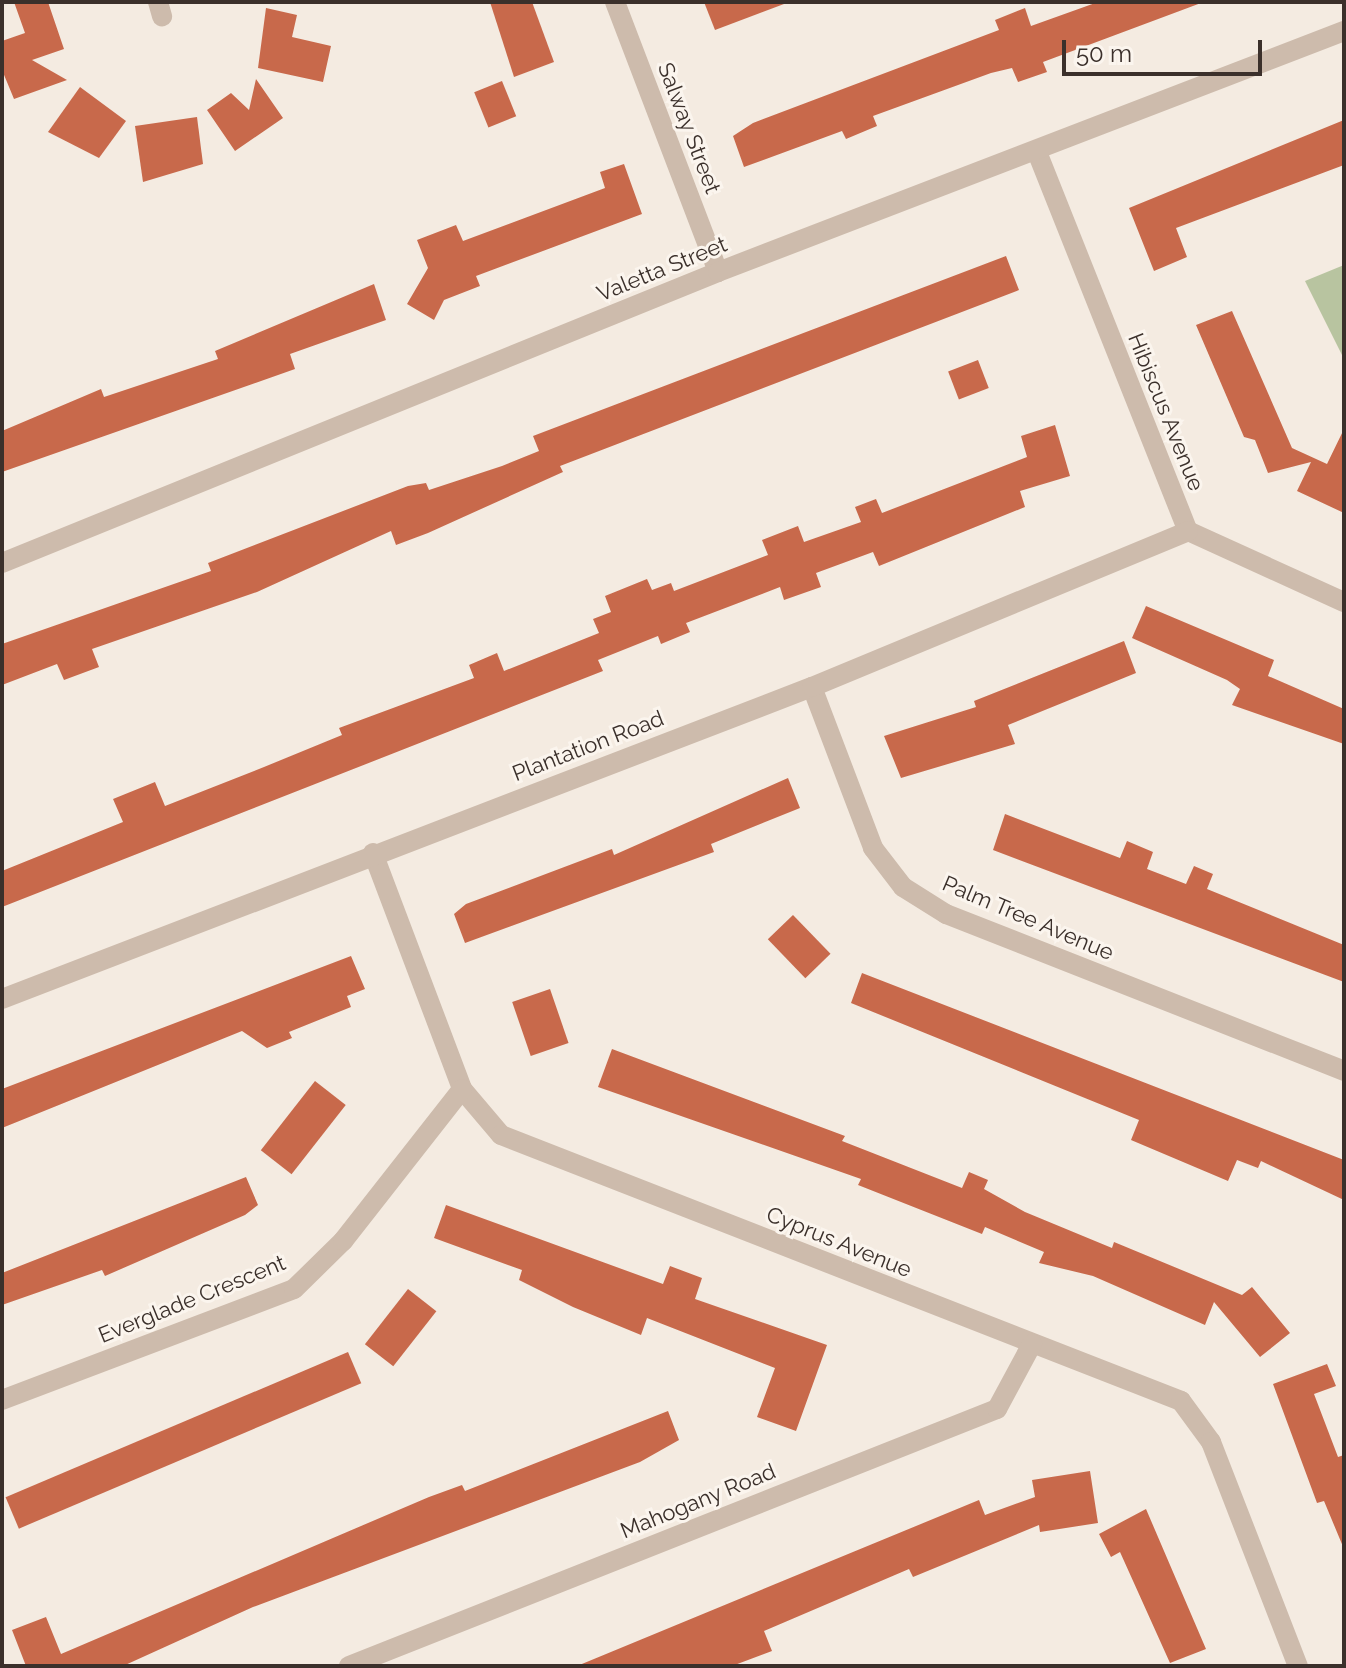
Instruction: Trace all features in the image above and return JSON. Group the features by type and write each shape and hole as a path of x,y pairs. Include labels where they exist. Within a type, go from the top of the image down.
{"street":[{"name":"Salway Street","path":"615,2 718,272"},
{"name":"Valetta Street","path":"2,563 718,272 1037,152 1344,31"},
{"name":"Hibiscus Avenue","path":"1037,152 1188,531"},
{"path":"1188,531 1344,602"},
{"name":"Plantation Road","path":"2,999 373,853 812,687 1188,531"},
{"name":"Palm Tree Avenue","path":"812,687 873,848 903,887 946,914 1344,1071"},
{"name":"Cyprus Avenue","path":"373,853 462,1089 501,1135 1181,1401 1211,1442 1298,1666"},
{"name":"Everglade Crescent","path":"2,1400 294,1289 343,1241 462,1089"},
{"name":"Mahogany Road","path":"349,1666 997,1409 1032,1344"}],"green space":[{"path":"1344,265 1344,359 1305,281"}],"building":[{"path":"14,2 48,2 64,49 32,60 67,80 14,99 2,70 2,41 25,33"},
{"path":"490,2 532,2 554,62 514,77"},
{"path":"704,2 783,2 784,4 715,30"},
{"path":"1098,2 1201,3 1043,62 1047,72 1018,82 1012,68 991,73 873,116 877,126 846,139 842,131 744,167 733,136 753,123 999,30 995,20 1025,8 1031,26"},
{"path":"266,8 297,15 292,37 331,46 323,82 258,68"},
{"path":"256,79 283,118 235,151 207,110 231,93 249,110"},
{"path":"502,81 516,116 488,127 474,92"},
{"path":"80,87 126,121 99,158 48,132"},
{"path":"197,117 203,164 143,182 135,126"},
{"path":"1344,120 1344,165 1176,228 1187,257 1154,271 1129,208"},
{"path":"624,164 642,214 476,276 480,286 444,300 434,320 407,304 428,268 417,240 456,225 463,241 605,188 600,172"},
{"path":"1006,256 1019,290 560,466 563,472 428,533 396,545 391,531 257,592 92,649 99,667 64,680 57,664 2,685 2,644 211,571 208,563 408,486 426,483 429,490 502,466 539,451 533,436"},
{"path":"374,284 386,320 290,354 295,369 2,472 2,431 101,389 104,397 218,359 215,351"},
{"path":"1232,311 1292,448 1327,464 1344,429 1344,513 1297,491 1311,462 1268,473 1255,440 1244,437 1196,325"},
{"path":"978,360 989,388 959,399 948,371"},
{"path":"1055,425 1070,476 1020,491 1025,507 879,566 873,552 816,573 821,587 784,600 780,587 686,623 690,632 661,644 658,636 598,660 603,671 2,907 2,871 123,822 113,799 155,782 165,806 264,767 342,735 339,728 474,678 469,665 497,653 504,671 599,633 593,619 611,612 605,596 647,579 652,590 671,583 674,591 768,555 762,540 798,526 804,542 861,522 855,507 876,499 882,513 1027,457 1021,436"},
{"path":"1146,606 1274,660 1268,676 1344,709 1344,744 1232,705 1240,689 1227,680 1132,638"},
{"path":"1124,641 1136,673 1008,725 1015,744 901,778 884,736 976,707 974,701"},
{"path":"788,778 800,808 711,844 714,852 465,943 454,914 466,904 612,849 614,855"},
{"path":"1005,814 1120,858 1127,841 1153,852 1147,869 1186,884 1194,866 1213,874 1207,889 1344,945 1344,982 993,850"},
{"path":"793,915 831,954 805,978 768,939"},
{"path":"351,956 365,989 347,996 351,1007 289,1032 292,1038 267,1048 242,1031 2,1128 2,1089"},
{"path":"862,973 1344,1160 1344,1200 1261,1161 1258,1168 1237,1160 1228,1181 1131,1140 1139,1120 851,1003"},
{"path":"550,989 569,1043 531,1056 512,1002"},
{"path":"612,1049 845,1136 842,1141 962,1188 969,1172 988,1180 984,1189 1025,1212 1112,1248 1114,1242 1242,1295 1252,1287 1290,1333 1260,1357 1214,1302 1205,1325 1093,1276 1039,1263 1044,1252 985,1227 982,1234 858,1185 861,1179 598,1087"},
{"path":"315,1081 346,1105 292,1174 261,1150"},
{"path":"246,1177 258,1205 245,1215 105,1276 102,1270 2,1305 2,1273"},
{"path":"446,1205 663,1284 670,1266 702,1278 695,1299 827,1345 796,1431 757,1417 775,1368 647,1318 641,1335 573,1307 519,1280 522,1270 434,1238"},
{"path":"408,1289 436,1311 393,1366 365,1344"},
{"path":"348,1352 361,1383 19,1529 6,1497"},
{"path":"1327,1364 1336,1386 1314,1394 1338,1457 1344,1455 1344,1549 1324,1501 1317,1503 1273,1384"},
{"path":"668,1411 679,1440 640,1462 253,1607 123,1666 26,1666 12,1630 46,1617 61,1654 429,1497 462,1485 465,1491"},
{"path":"1090,1471 1098,1523 1040,1532 1039,1525 913,1577 909,1569 764,1631 772,1651 732,1666 577,1666 979,1500 985,1515 1035,1497 1032,1480"},
{"path":"1146,1509 1206,1649 1170,1663 1120,1552 1111,1557 1099,1534"}]}
